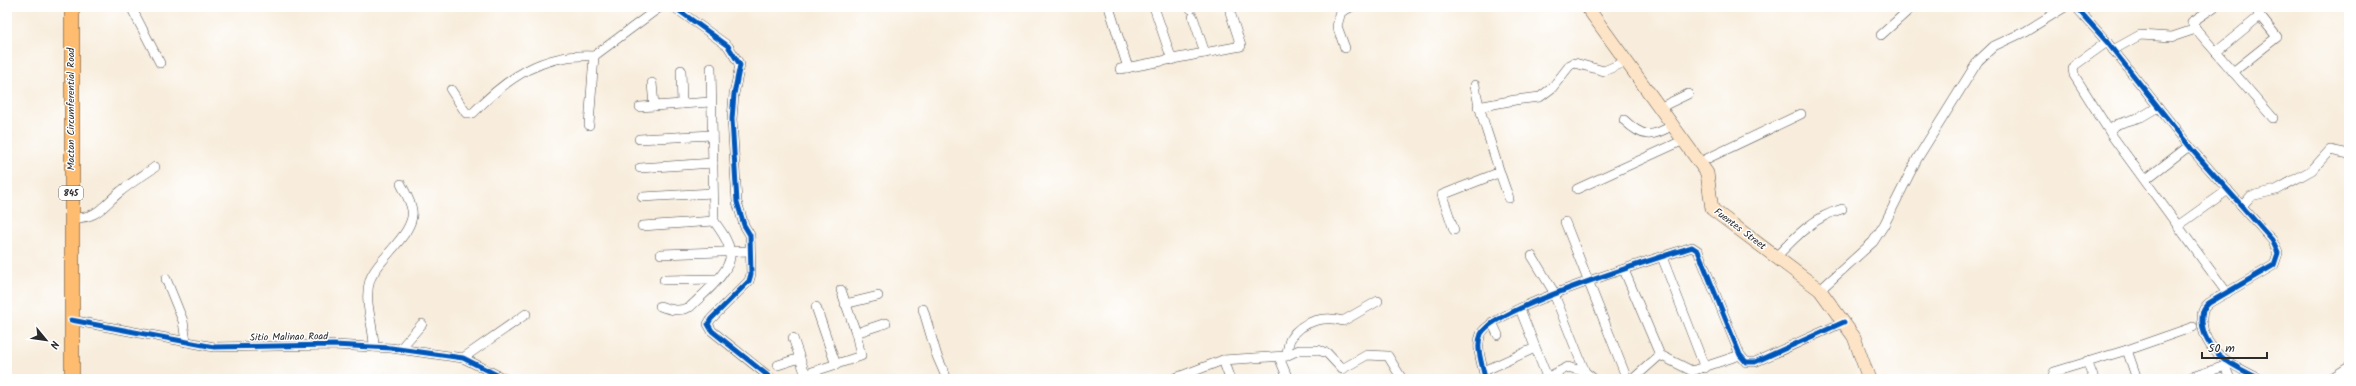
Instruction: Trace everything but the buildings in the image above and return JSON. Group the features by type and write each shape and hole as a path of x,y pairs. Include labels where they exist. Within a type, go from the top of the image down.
{"main road":[{"name":"Mactan Circumferential Road","path":"72,7 72,379"}],"street":[{"path":"131,7 160,62"},
{"path":"451,90 466,113 470,114 505,84 544,61 556,60 576,55 594,56 660,7"},
{"path":"674,7 728,46 740,65 734,94 732,119 737,202 744,224 750,235 751,274 749,281 708,324 712,331 772,379"},
{"path":"1109,7 1124,68 1241,46 1230,12"},
{"path":"1154,7 1172,60"},
{"path":"1346,48 1337,26 1341,12 1351,7"},
{"name":"Fuentes Street","path":"1587,7 1661,107 1707,173 1712,209 1777,256 1820,290 1854,337 1869,379"},
{"path":"1881,35 1912,7"},
{"path":"1820,290 1873,242 1884,225 1917,159 1978,61 1994,46 2026,31 2065,7"},
{"path":"2076,7 2107,42 2189,146 2272,240 2278,258 2274,265 2204,308 2202,313 2203,330 2212,349 2226,362 2260,379"},
{"path":"2214,7 2192,22 2196,29 2273,118"},
{"path":"2234,72 2277,36 2260,16 2255,7"},
{"path":"1191,11 1205,53"},
{"path":"2216,52 2260,16"},
{"path":"2113,50 2140,35 2172,37 2196,29"},
{"path":"2107,42 2075,64 2073,72 2109,130 2227,293"},
{"path":"589,125 594,56"},
{"path":"1478,107 1540,97 1552,88 1570,65 1575,63 1604,71 1627,61"},
{"path":"660,306 671,310 684,310 690,307 728,266 731,252 727,240 714,221 710,102 711,68"},
{"path":"681,70 682,104"},
{"path":"652,83 654,106"},
{"path":"1475,85 1478,107 1495,155 1498,173 1509,198"},
{"path":"1661,107 1688,94"},
{"path":"640,107 710,102"},
{"path":"2109,130 2118,124 2141,118 2158,107"},
{"path":"1700,162 1801,114"},
{"path":"1624,120 1636,132 1648,135 1662,132 1673,125"},
{"path":"639,140 712,135"},
{"path":"1577,189 1684,140"},
{"path":"2145,180 2189,146"},
{"path":"2242,206 2251,196 2276,190 2312,170 2330,150 2349,154"},
{"path":"640,168 713,163"},
{"path":"71,218 84,218 102,210 120,192 155,167"},
{"path":"1454,230 1442,195 1498,173"},
{"path":"374,347 374,330 368,299 370,281 377,265 388,255 410,224 412,211 402,184"},
{"path":"2179,225 2228,190"},
{"path":"642,197 713,193"},
{"path":"1777,256 1805,228 1834,211 1842,209"},
{"path":"642,226 714,221"},
{"path":"1565,222 1590,282 1627,379"},
{"path":"1535,348 1484,375 1479,351 1482,333 1492,322 1554,295 1692,247 1698,250 1740,355 1746,362 1755,362 1844,322"},
{"path":"661,254 750,251"},
{"path":"1532,256 1554,295 1585,372"},
{"path":"1662,257 1705,368"},
{"path":"1624,270 1660,355 1692,371 1705,368 1740,355"},
{"path":"166,279 183,321 186,342"},
{"path":"664,280 717,279"},
{"path":"794,338 806,376 861,356 856,333 845,304 842,290"},
{"path":"845,304 878,296"},
{"path":"1288,379 1282,356 1291,338 1305,326 1327,318 1342,321 1378,301"},
{"path":"816,307 836,365"},
{"path":"923,308 937,356 947,379"},
{"path":"1520,309 1546,378 1568,367 1585,372 1594,379"},
{"path":"463,358 526,314"},
{"name":"Sitio Malinao Road","path":"71,320 214,347 334,345 400,349 463,358 505,379"},
{"path":"1492,322 1498,335"},
{"path":"856,333 886,323"},
{"path":"400,349 422,324"},
{"path":"2052,379 2054,372 2127,350 2192,327"},
{"path":"1173,379 1224,360 1282,356 1299,350 1318,350 1327,353 1342,369 1367,355 1388,356 1402,379"},
{"path":"2127,350 2137,379"},
{"path":"1633,379 1660,355"},
{"path":"778,365 800,358"},
{"path":"1224,360 1230,379"},
{"path":"2088,362 2094,379"},
{"path":"2187,379 2225,366 2230,379"},
{"path":"2330,379 2349,367"}],"cycle path":[{"path":"674,7 728,46 740,65 734,94 732,119 737,202 744,225 750,235 751,274 749,281 711,319 708,324 712,331 772,379"},
{"path":"2076,7 2107,42 2193,151 2272,240 2278,253 2274,265 2209,303 2204,309 2202,316 2204,333 2215,351 2231,364 2260,379"},
{"path":"1485,379 1479,351 1479,339 1481,334 1492,323 1514,311 1578,285 1692,247 1698,251 1740,355 1746,362 1755,362 1844,322"},
{"path":"71,320 214,347 334,345 391,348 463,358 505,379"}]}
